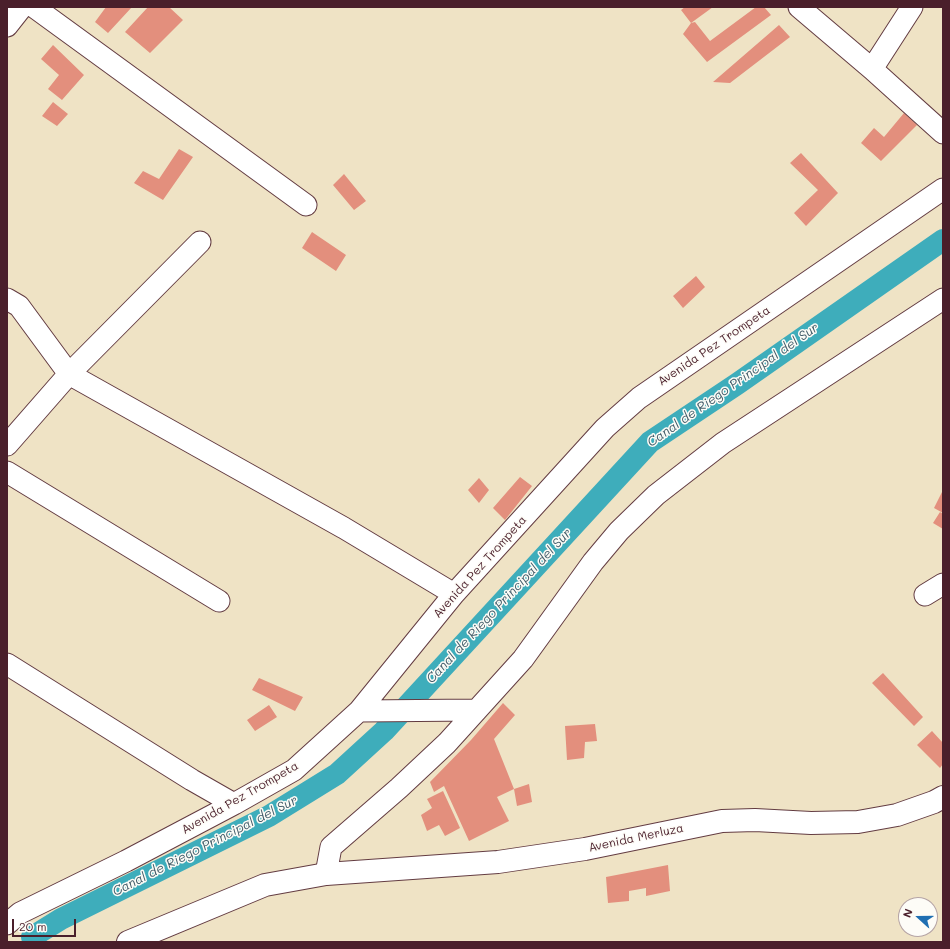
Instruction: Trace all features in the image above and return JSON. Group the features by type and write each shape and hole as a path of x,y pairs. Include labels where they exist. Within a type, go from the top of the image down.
{"main road":[{"name":"Avenida Merluza","path":"326,874 498,862 585,849 722,821 755,820 811,823 858,822 897,815 943,797"},
{"path":"128,942 265,885 326,874"}],"street":[{"path":"7,26 22,7"},
{"path":"34,7 306,205"},
{"path":"799,7 872,69 943,133"},
{"path":"872,69 912,7"},
{"name":"Avenida Pez Trompeta","path":"7,924 20,913 126,861 234,804 294,770 359,711 454,594 605,428 639,398 943,189"},
{"path":"7,445 69,374 200,242"},
{"path":"7,299 19,306 69,374 344,528 454,594"},
{"path":"326,874 332,848 447,743 471,710 523,659 593,562 619,531 656,495 723,443 943,299"},
{"path":"7,472 218,601"},
{"path":"925,595 943,584"},
{"path":"7,664 192,780 234,804"},
{"path":"359,711 471,710"}],"building":[{"path":"106,7 132,7 108,33 95,22"},
{"path":"148,7 169,7 183,20 150,53 125,32"},
{"path":"685,7 713,7 691,23 681,10"},
{"path":"756,7 764,7 771,15 707,62 683,34 691,23 695,22 710,41"},
{"path":"779,25 790,37 730,83 713,82"},
{"path":"53,45 84,75 62,100 48,89 59,75 41,59"},
{"path":"53,102 68,114 57,126 42,116"},
{"path":"904,113 917,125 881,161 861,143 874,128 884,137"},
{"path":"179,149 193,157 163,200 134,183 143,171 159,179"},
{"path":"801,153 838,193 806,226 794,213 818,190 790,163"},
{"path":"344,174 366,201 354,210 333,185"},
{"path":"312,232 346,255 336,271 302,248"},
{"path":"696,276 705,287 683,308 673,296"},
{"path":"520,477 532,486 505,520 493,508"},
{"path":"479,478 489,490 479,503 468,490"},
{"path":"942,492 943,493 943,513 934,508"},
{"path":"940,512 943,514 943,529 933,523"},
{"path":"883,673 923,717 914,726 872,683"},
{"path":"259,678 303,697 295,711 252,690"},
{"path":"503,703 515,715 494,739 514,789 497,797 509,821 469,841 444,786 434,792 430,782 471,740"},
{"path":"269,705 277,717 255,731 247,720"},
{"path":"595,724 597,741 585,742 584,758 567,760 565,726"},
{"path":"932,731 943,743 943,764 940,768 917,745"},
{"path":"529,784 532,802 517,806 514,789"},
{"path":"443,791 460,828 445,836 439,825 427,831 421,815 432,808 427,799"},
{"path":"668,865 670,891 646,896 646,888 629,891 629,901 608,903 606,877"}],"waterway":[{"name":"Canal de Riego Principal del Sur","path":"32,937 61,919 269,816 337,774 384,731 650,442 737,384 943,240"}]}
